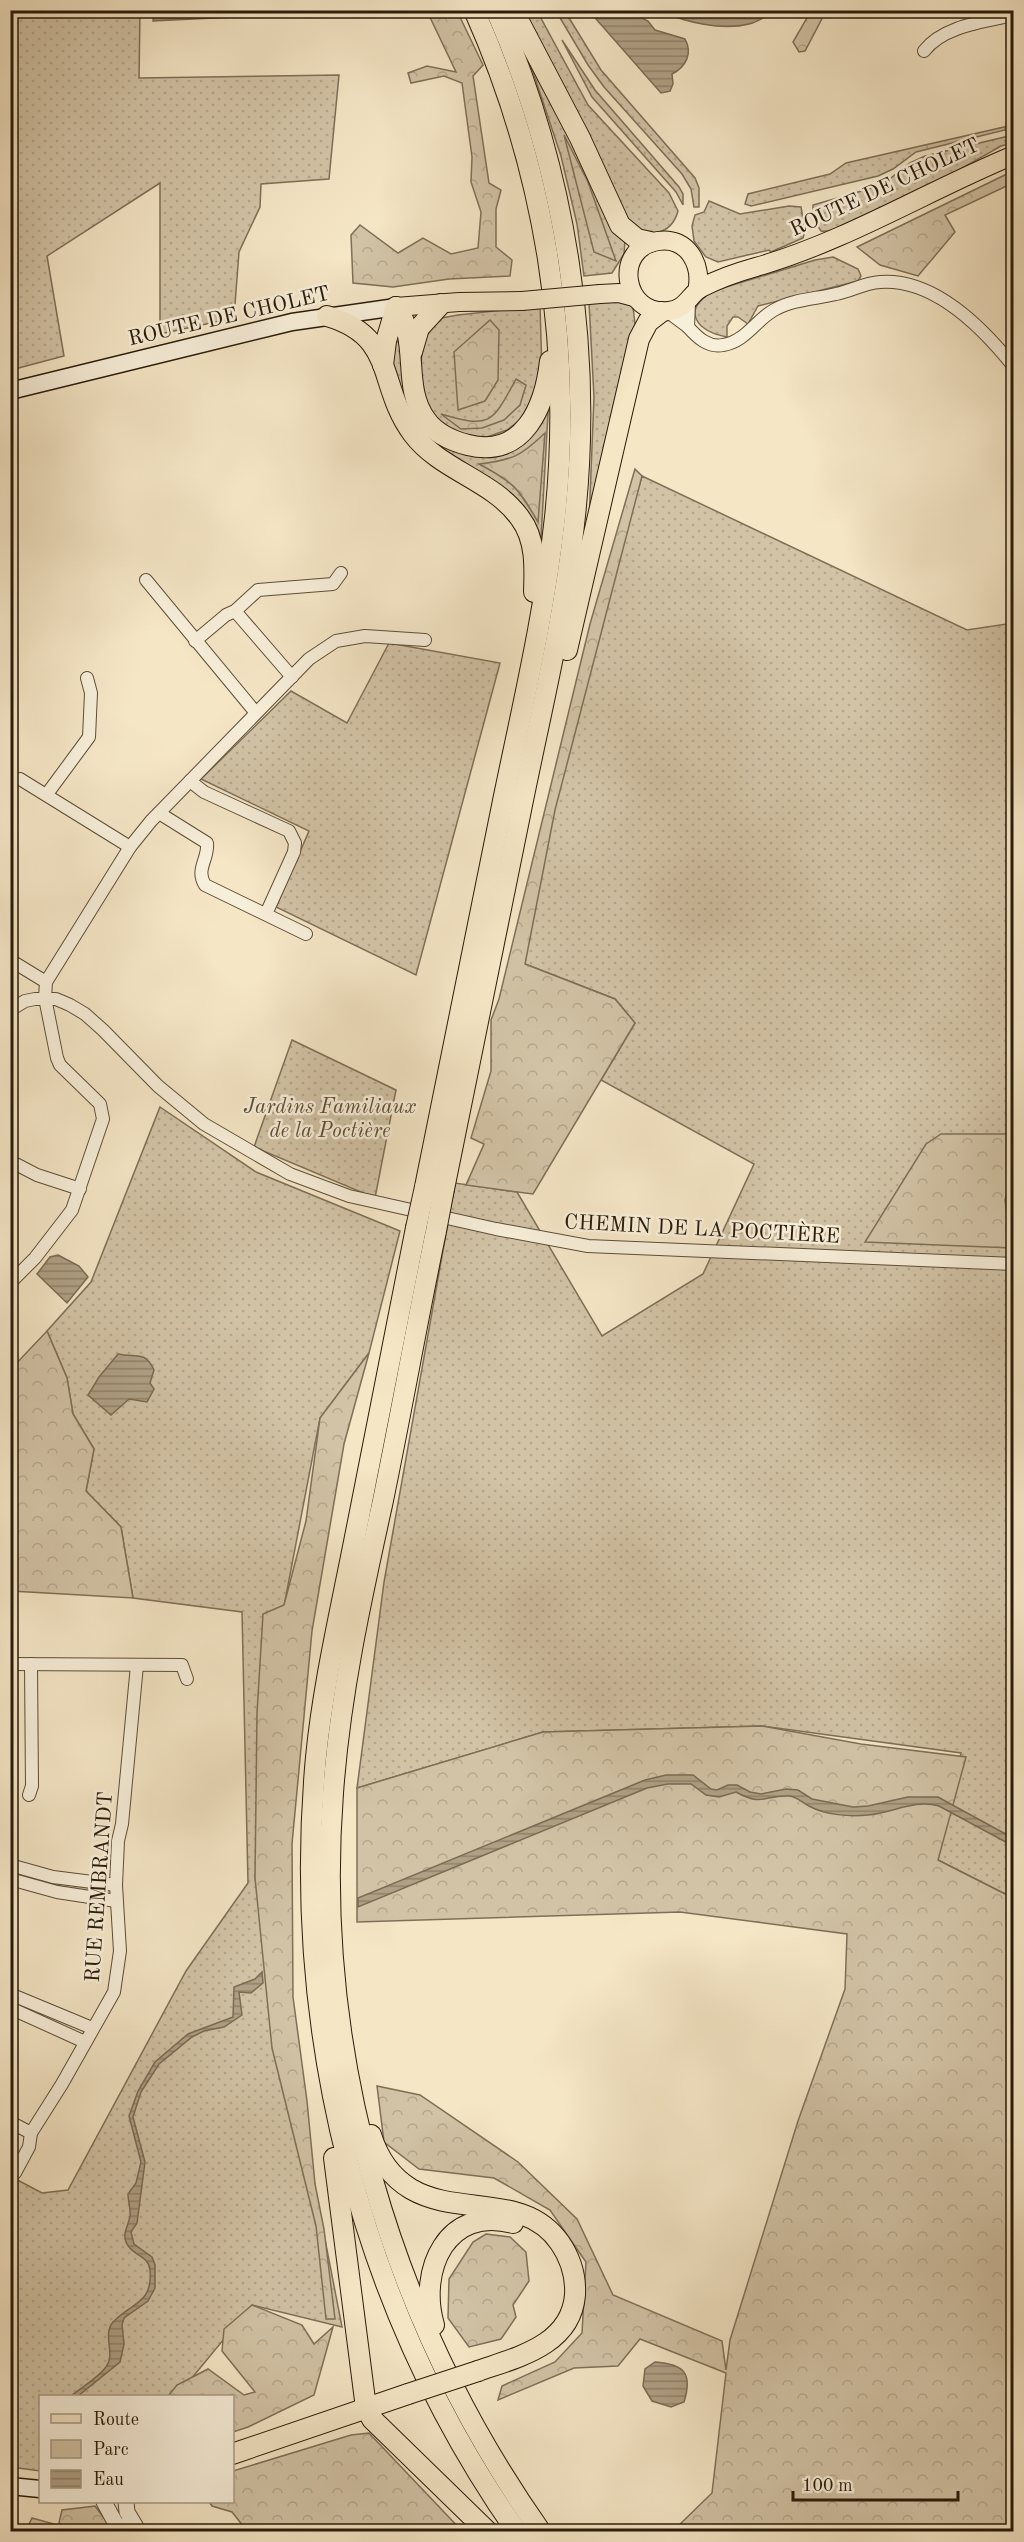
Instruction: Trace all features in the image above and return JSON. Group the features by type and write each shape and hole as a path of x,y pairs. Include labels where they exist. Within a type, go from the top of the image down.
{"highway":[{"path":"474,10 506,88 523,143 544,231 555,311 561,411 559,472 550,559 532,658 337,1627 317,1753 310,1857 314,1964 333,2102 358,2204 410,2341 469,2457 517,2532"},
{"path":"496,10 532,105 554,186 575,313 581,396 578,483 568,574 355,1631 336,1752 331,1826 330,1899 334,1967 344,2047 365,2153 383,2217 421,2317 457,2393 500,2469 541,2532"},
{"path":"513,10 580,138 620,225 637,239 650,242"},
{"path":"411,355 419,328 450,303"},
{"path":"396,307 406,329 411,355 412,389 416,404 426,421 440,434 474,447 494,446 513,440 538,414 548,384 555,311"},
{"path":"383,364 386,341 396,307"},
{"path":"525,793 556,696 639,339 648,322 665,312"},
{"path":"327,316 345,321 366,334 383,364 394,401 415,437 432,452 505,501 521,518 529,534 535,573 532,658"},
{"path":"234,2453 525,2354 558,2335 569,2317 575,2289 573,2271 567,2253 546,2227 520,2212 440,2200 419,2193 397,2178 384,2164 377,2151 344,2047"},
{"path":"333,2102 334,2154 366,2409 372,2419 488,2532"},
{"path":"457,2393 433,2322 428,2290 434,2262 439,2251 465,2226 485,2220 516,2223 541,2238 555,2254 565,2286 563,2304 552,2328 525,2354"}],"main road":[{"name":"ROUTE DE CHOLET","path":"693,297 741,271 832,241 1014,155"},
{"path":"660,240 679,243 697,264 699,277 693,297 680,308 665,312 645,307 634,297 628,284 628,269 634,255 650,242 660,240"},
{"name":"ROUTE DE CHOLET","path":"697,264 716,271 741,271"},
{"name":"ROUTE DE CHOLET","path":"599,289 616,280 628,269"},
{"name":"ROUTE DE CHOLET","path":"10,390 292,322 327,316 396,307 599,289 634,297"},
{"path":"10,2486 39,2489"}],"street":[{"path":"924,51 932,41 962,27 1014,15"},
{"path":"665,312 688,327 698,338 720,346 731,344 775,309 802,300 837,294 866,284 897,282 924,292 970,318 991,338 1014,367"},
{"path":"688,327 693,297"},
{"path":"195,641 226,615 235,611 258,590 333,584 341,573"},
{"path":"146,580 256,713"},
{"path":"235,611 292,677"},
{"path":"10,1283 35,1258 72,1210 103,1119 100,1104 60,1065 57,1058 45,998 46,982 130,847 159,813 309,660 336,641 365,636 425,640"},
{"path":"47,794 89,737 91,693 87,678"},
{"path":"20,779 130,847"},
{"path":"190,781 204,792 289,831 295,843 294,852 266,914"},
{"path":"159,813 207,843 208,851 200,869 205,885 306,934"},
{"path":"10,960 46,982"},
{"path":"10,1010 25,1001 45,998"},
{"name":"CHEMIN DE LA POCTIÈRE","path":"45,998 56,999 85,1014 175,1101 239,1146 290,1174 349,1196 487,1227 588,1246 1014,1264"},
{"path":"10,1161 37,1175 80,1189"},
{"path":"10,1664 182,1665 187,1679"},
{"path":"29,1795 32,1786 31,1664"},
{"name":"RUE REMBRANDT","path":"15,2173 29,2147 31,2133 114,1992 120,1951 116,1901 118,1841 122,1824 137,1665"},
{"path":"10,1864 53,1877 116,1885"},
{"path":"10,1879 57,1892 116,1901"},
{"path":"10,1994 89,2034"},
{"path":"10,2008 89,2034"},
{"path":"10,2122 31,2133"},
{"path":"105,2503 116,2524 132,2532"},
{"path":"126,2503 127,2512 139,2532"}],"green space":[{"path":"11,10 140,11 139,78 339,75 329,179 261,184 260,207 239,252 234,318 160,334 160,183 47,256 64,356 11,370"},
{"path":"427,11 457,11 483,65 473,76 489,183 501,190 496,209 496,247 512,260 510,276 449,279 393,287 353,283 351,235 360,225 398,253 423,238 451,254 478,248 481,212 471,182 472,157 462,83 444,76 411,83 408,73 427,66 456,72"},
{"path":"522,11 537,11 588,105 669,193 678,211 670,226 651,233 629,222"},
{"path":"556,11 566,13 601,70 695,178 699,188 699,207 694,207 691,189 682,174 604,87"},
{"path":"799,11 826,11 805,51 799,52 793,42 807,18"},
{"path":"562,40 595,90 679,187 683,194 683,205 676,192 592,97"},
{"path":"528,57 625,240 624,254 612,273 584,276 577,224 561,156"},
{"path":"1013,125 1013,128 916,152 893,169 878,176 751,206 745,204 748,194 830,174 846,163"},
{"path":"564,135 588,182 616,261 594,252"},
{"path":"1013,135 1013,143 1001,146 910,196 856,222 821,231 816,221 813,205 882,185 910,163 925,156"},
{"path":"1013,171 1013,183 945,215 955,232 918,276 880,265 857,247"},
{"path":"709,201 740,214 789,206 801,207 805,231 803,238 771,252 769,250 718,262 706,257 694,241 692,226 695,215 704,212"},
{"path":"833,257 858,269 861,276 858,281 758,306 748,324 738,317 733,317 727,326 727,337 708,330 696,319 697,306 713,291 815,260"},
{"path":"623,298 633,307 635,324 589,522 594,397 589,303"},
{"path":"540,306 542,373 530,412 507,430 487,437 465,436 440,423 426,405 420,379 423,338 436,319"},
{"path":"490,320 499,330 498,380 485,401 458,410 454,352"},
{"path":"399,341 417,419 489,450 549,396 540,556 531,524 439,447 413,422 393,376 392,348 394,343"},
{"path":"516,379 526,385 520,405 504,420 482,428 461,429 441,414 470,421 488,419 501,405"},
{"path":"545,433 538,522 515,487 479,464 516,456"},
{"path":"635,469 642,476 555,810 525,964 615,999 635,1023 533,1194 466,1185 484,1144 471,1138 491,1071 491,1020 499,999 590,624"},
{"path":"642,476 967,630 1013,623 1013,1898 938,1860 961,1753 762,1726 543,1732 357,1788 384,1582 455,1183 517,1192 602,1336 703,1274 754,1164 601,1080 635,1023 615,999 525,964 550,791"},
{"path":"389,643 500,663 416,975 276,907 309,831 201,779 291,691 347,723"},
{"name":"Jardins Familiaux de la Poctière","path":"292,1040 396,1090 375,1198 254,1147"},
{"path":"160,1107 256,1172 400,1231 369,1353 320,1418 284,1606 255,1878 342,2327 252,2305 178,2395 39,2395 39,2471 11,2467 10,2176 42,2193 68,2190 186,1971 248,1883 242,1612 133,1598 121,1527 86,1491 94,1449 73,1414 67,1378 47,1331 91,1282"},
{"path":"941,1134 1013,1134 1013,1171 1005,1200 1012,1248 865,1242 926,1144"},
{"path":"47,1331 67,1378 73,1414 94,1449 86,1491 121,1527 133,1598 11,1591 11,1369"},
{"path":"369,1353 344,1444 312,1631 292,1844 293,1997 315,2184 324,2229 335,2319 326,2319 316,2226 272,2048 255,1878 257,1713 263,1614 284,1605 306,1521 320,1418"},
{"path":"762,1726 861,1744 966,1757 938,1860 1013,1898 1013,2531 673,2531 712,2493 726,2373 640,2339 618,2366 574,2368 498,2400 502,2386 555,2362 582,2333 586,2262 550,2210 494,2178 419,2169 384,2142 377,2086 420,2095 518,2162 577,2219 613,2295 722,2341 726,2370 730,2340 798,2121 845,1989 847,1934 680,1912 357,1922 357,1788 543,1732"},
{"path":"10,1869 110,1889 112,1893 108,1896 11,1876"},
{"path":"486,2234 510,2237 526,2252 529,2281 513,2305 516,2317 501,2339 469,2347 448,2318 449,2279 473,2242"},
{"path":"252,2305 302,2325 314,2344 333,2327 314,2395 234,2432 234,2395 169,2395 177,2385 208,2369 244,2395 255,2392 222,2351 224,2329"},
{"path":"369,2433 462,2531 247,2531 232,2512 212,2506 210,2503 234,2503 234,2471 351,2435"},
{"path":"95,2506 114,2531 72,2531 59,2523 62,2510"},
{"path":"32,2518 54,2524 55,2531 26,2531"}],"water":[{"path":"154,10 274,11 274,15 153,21"},
{"path":"772,10 771,14 752,23 738,26 716,26 692,22 660,11"},
{"path":"589,11 628,11 648,21 655,30 685,39 688,49 687,59 681,68 672,74 673,84 670,91 661,93"},
{"path":"58,1255 79,1266 88,1277 67,1303 37,1274 50,1257"},
{"path":"118,1354 139,1356 147,1360 154,1370 150,1383 154,1389 147,1402 129,1399 111,1415 88,1395"},
{"path":"666,1775 693,1775 711,1789 717,1790 728,1785 737,1785 750,1792 761,1794 786,1789 798,1790 812,1799 853,1807 908,1797 938,1797 1013,1838 1013,1846 939,1806 930,1804 912,1805 877,1814 846,1815 822,1811 795,1797 781,1796 758,1800 736,1792 719,1797 706,1795 691,1784 668,1784 647,1788 358,1907 358,1898 645,1780"},
{"path":"262,1972 263,1983 251,1993 239,1992 242,2015 224,2027 204,2031 192,2037 159,2064 141,2092 133,2117 145,2162 137,2223 131,2232 134,2244 152,2257 155,2265 155,2288 148,2301 124,2318 122,2325 124,2344 120,2362 79,2395 72,2395 106,2367 110,2356 110,2327 120,2315 145,2296 150,2281 147,2262 129,2247 125,2239 130,2214 128,2194 136,2183 141,2162 129,2116 138,2091 155,2062 188,2034 233,2017 234,1987 255,1979"},
{"path":"655,2362 673,2365 684,2372 687,2392 684,2402 671,2407 652,2401 643,2386 645,2369"}]}
